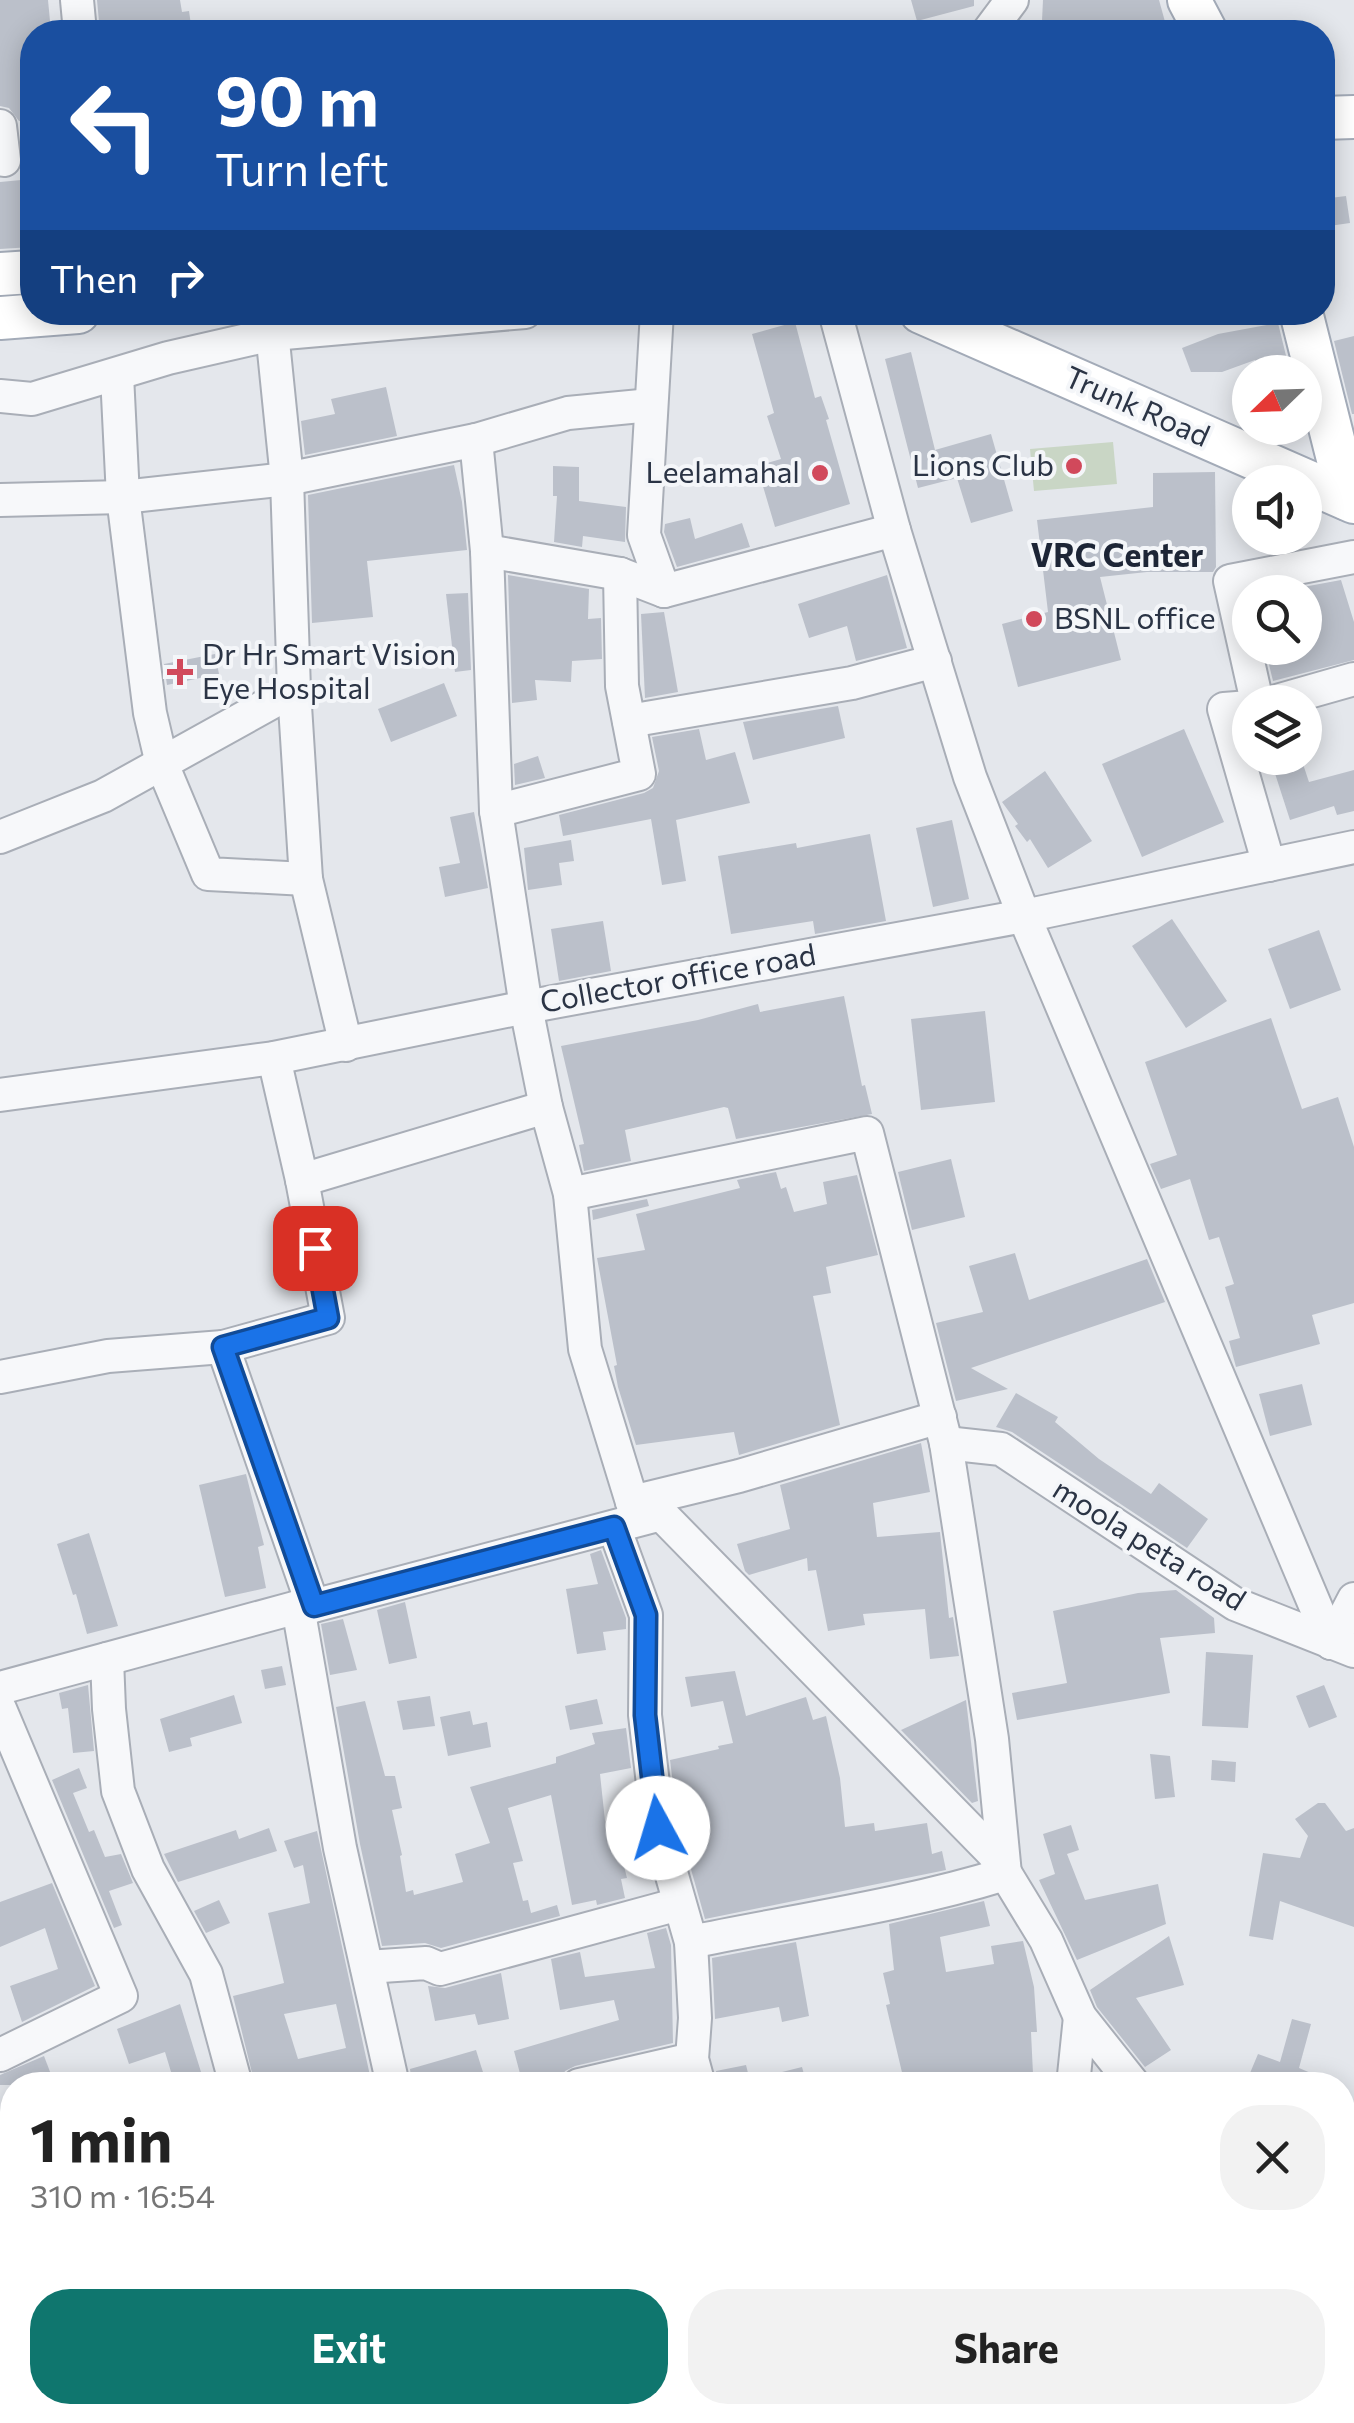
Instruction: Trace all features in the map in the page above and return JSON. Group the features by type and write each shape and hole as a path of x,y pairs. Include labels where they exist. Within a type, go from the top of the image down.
{"main road":[{"name":"Trunk Road","path":"950,325 1352,505"},
{"path":"1304,325 1352,505"}],"street":[{"path":"0,126 12,159"},
{"path":"0,396 32,398 117,375 266,325"},
{"path":"272,325 287,479 294,690 306,879 346,1045"},
{"path":"656,325 644,535 664,591"},
{"path":"839,325 894,530 970,777 1024,916 1342,1647"},
{"path":"117,375 124,497 150,713 162,764 208,874 306,879"},
{"path":"0,500 124,497 287,479 476,440 568,413 651,405"},
{"path":"476,440 487,551 496,811 526,1008 546,1107 570,1194 585,1349 636,1514 646,1615 645,1715 658,1828 691,1942 695,2072"},
{"path":"487,551 620,574 664,591 894,530"},
{"path":"1253,685 1230,581 1354,556"},
{"path":"496,811 639,774 622,686 620,574"},
{"path":"628,721 852,683 935,661"},
{"path":"1322,688 1354,679"},
{"path":"0,837 103,796 294,690"},
{"path":"1232,708 1224,709 1232,737"},
{"path":"1243,775 1269,864"},
{"name":"Collector office road","path":"0,1095 346,1045 1024,916 1354,847"},
{"path":"0,1377 108,1356 223,1347 328,1318 274,1058"},
{"path":"302,1180 546,1107"},
{"path":"570,1194 866,1133 943,1430 992,1739 1006,1874"},
{"path":"223,1347 306,1606 340,1848 389,2072"},
{"path":"0,1688 636,1514 739,1476 943,1430"},
{"name":"moola peta road","path":"943,1430 1001,1449 1235,1604 1342,1647"},
{"path":"636,1514 992,1853 1046,1940 1080,2017 1124,2072"},
{"path":"1342,1647 1354,1600"},
{"path":"107,1660 108,1708 118,1790 148,1868 206,1974 232,2072"},
{"path":"0,1709 121,1996 0,2054"},
{"path":"691,1942 854,1913 1006,1874"},
{"path":"367,1966 426,1963 440,1968 679,1904"},
{"path":"1074,2072 1080,2017"}],"green space":[{"name":"Lions Club","path":"1113,442 1117,484 1034,491 1030,449"}],"building":[{"path":"0,0 48,0 50,20 20,20 20,121 9,108 0,106"},
{"path":"97,0 180,0 182,12 189,11 190,20 99,20"},
{"path":"911,0 974,0 974,6 917,20"},
{"path":"1043,0 1159,0 1165,20 1042,20"},
{"path":"20,180 20,248 0,249 0,182"},
{"path":"1346,196 1350,223 1335,225 1335,197"},
{"path":"796,325 815,398 821,396 829,419 826,420 850,504 775,527 757,466 781,459 767,416 774,413 752,334"},
{"path":"1278,325 1286,355 1232,355 1232,368 1191,372 1182,348 1218,334"},
{"path":"1354,336 1354,414 1352,414 1334,341"},
{"path":"911,352 935,450 991,434 1013,511 971,523 957,478 918,488 885,359"},
{"path":"386,387 397,436 305,455 301,421 335,414 331,399"},
{"path":"454,465 467,550 367,561 373,617 312,623 308,495"},
{"path":"553,466 579,467 579,501 626,507 625,542 583,536 582,547 554,542 557,496 553,496"},
{"path":"1215,472 1213,572 1100,577 1121,660 1018,687 1002,624 1048,612 1037,520 1153,507 1153,473"},
{"path":"690,518 695,539 742,523 750,547 677,567 664,532 665,524"},
{"path":"508,575 589,589 588,619 601,618 602,659 572,661 571,682 535,680 537,700 512,703"},
{"path":"887,575 907,648 856,661 847,626 809,638 798,604"},
{"path":"1341,580 1354,622 1354,660 1273,681 1269,665 1322,665 1322,584"},
{"path":"468,593 471,670 455,672 446,594"},
{"path":"664,612 678,692 645,698 641,614"},
{"path":"215,654 219,674 167,685 164,664"},
{"path":"444,683 457,716 391,742 378,709"},
{"path":"838,706 845,738 753,760 743,722"},
{"path":"699,729 706,760 735,752 750,803 676,820 686,881 662,885 651,819 563,836 559,815 653,788 659,771 652,737"},
{"path":"1184,729 1224,822 1142,857 1102,764"},
{"path":"538,756 545,778 515,785 514,764"},
{"path":"1354,770 1354,811 1337,815 1334,806 1290,820 1275,775 1307,775 1309,782"},
{"path":"1045,771 1092,841 1048,868 1030,839 1027,842 1015,826 1018,824 1002,802"},
{"path":"474,812 488,888 445,897 439,867 460,863 450,817"},
{"path":"952,820 969,899 933,907 916,828"},
{"path":"870,834 886,921 815,934 813,921 731,934 718,856 796,843 797,848"},
{"path":"571,840 574,861 559,863 562,885 528,890 524,848"},
{"path":"1172,919 1227,1001 1186,1028 1132,946"},
{"path":"603,921 611,971 559,981 551,929"},
{"path":"1319,930 1341,990 1290,1009 1268,949"},
{"path":"844,996 862,1086 865,1085 872,1114 736,1139 728,1108 724,1107 625,1130 631,1161 584,1171 579,1145 584,1144 561,1046 698,1020 758,1004 760,1012"},
{"path":"985,1011 995,1102 921,1110 911,1019"},
{"path":"1271,1018 1302,1109 1338,1097 1354,1147 1354,1303 1312,1315 1320,1344 1236,1367 1229,1341 1240,1338 1225,1287 1234,1284 1219,1237 1209,1240 1190,1179 1161,1189 1150,1164 1177,1155 1145,1062"},
{"path":"951,1159 965,1217 912,1230 898,1172"},
{"path":"776,1172 794,1212 827,1204 823,1182 857,1175 878,1255 826,1267 831,1293 813,1296 840,1425 739,1455 734,1432 636,1445 618,1387 597,1258 645,1250 636,1214 740,1188 737,1180"},
{"path":"647,1199 649,1206 593,1220 592,1210"},
{"path":"1015,1253 1029,1300 1147,1259 1165,1302 971,1368 1008,1389 956,1401 936,1323 983,1312 969,1266"},
{"path":"1302,1384 1312,1425 1270,1436 1259,1394"},
{"path":"1016,1393 1058,1417 1055,1422 1099,1459 1151,1494 1159,1483 1208,1519 1187,1548 1012,1432 996,1427"},
{"path":"921,1443 930,1492 873,1503 877,1537 940,1532 949,1618 953,1617 959,1656 930,1659 925,1609 863,1614 865,1625 828,1631 816,1570 808,1571 807,1558 749,1575 745,1571 737,1544 790,1529 780,1485"},
{"path":"246,1474 264,1545 258,1547 266,1588 225,1597 199,1485"},
{"path":"89,1533 118,1626 87,1634 57,1544"},
{"path":"601,1550 626,1618 626,1629 603,1632 606,1650 577,1654 566,1589 598,1584 590,1554"},
{"path":"1176,1590 1214,1618 1215,1633 1160,1638 1170,1693 1017,1720 1012,1693 1067,1683 1053,1611 1138,1593"},
{"path":"405,1602 417,1658 389,1664 377,1610"},
{"path":"343,1619 357,1670 330,1675 321,1624"},
{"path":"1206,1652 1253,1655 1248,1728 1202,1726"},
{"path":"282,1666 286,1685 265,1689 261,1670"},
{"path":"735,1671 746,1716 806,1697 813,1720 826,1716 840,1778 845,1827 874,1823 875,1831 927,1823 932,1854 942,1851 946,1870 705,1919 678,1823 670,1760 733,1743 723,1701 691,1707 685,1677"},
{"path":"88,1685 94,1751 73,1753 68,1708 62,1709 59,1693"},
{"path":"1324,1685 1337,1717 1309,1728 1296,1696"},
{"path":"234,1695 242,1723 190,1738 192,1746 169,1752 160,1719"},
{"path":"430,1696 435,1726 403,1730 397,1701"},
{"path":"597,1699 603,1724 570,1730 565,1706"},
{"path":"966,1700 978,1801 972,1803 901,1730"},
{"path":"365,1701 385,1776 395,1776 402,1808 392,1810 406,1892 413,1890 414,1895 463,1882 455,1854 490,1843 470,1787 556,1763 556,1757 595,1744 592,1733 626,1728 631,1768 600,1774 606,1830 638,1824 647,1862 624,1866 627,1878 621,1879 625,1898 597,1905 596,1900 572,1905 551,1795 508,1808 523,1861 513,1863 523,1901 528,1900 531,1913 557,1905 560,1916 441,1948 425,1943 382,1946 336,1707"},
{"path":"470,1711 473,1725 487,1722 491,1747 448,1756 440,1717"},
{"path":"1150,1754 1170,1756 1175,1797 1155,1799"},
{"path":"1212,1760 1236,1762 1235,1782 1211,1780"},
{"path":"79,1768 87,1788 73,1793 89,1832 94,1830 105,1857 121,1854 133,1883 109,1891 122,1925 114,1928 52,1780"},
{"path":"1318,1803 1325,1803 1346,1831 1354,1828 1354,1927 1280,1901 1273,1940 1249,1936 1263,1853 1300,1858 1308,1836 1295,1819"},
{"path":"1071,1825 1079,1850 1067,1854 1085,1900 1158,1884 1166,1924 1077,1960 1039,1880 1055,1874 1043,1834"},
{"path":"269,1828 277,1851 178,1882 164,1854 236,1830 239,1839"},
{"path":"317,1831 369,2072 252,2072 233,1996 284,1983 268,1913 310,1903 303,1865 294,1868 284,1841","holes":["336,2004 346,2048 298,2059 284,2014"]},
{"path":"52,1883 95,1986 22,2022 10,1986 58,1969 45,1928 0,1947 0,1902"},
{"path":"219,1900 230,1923 206,1933 194,1911"},
{"path":"984,1901 990,1926 940,1937 946,1972 994,1964 991,1946 1023,1941 1034,1987 1037,2032 1031,2032 1033,2072 902,2072 886,2005 890,2004 883,1973 894,1970 889,1924"},
{"path":"666,1928 671,1945 673,2043 575,2066 565,2072 520,2072 514,2051 619,2020 614,2000 560,2010 551,1959 580,1952 585,1977 655,1968 647,1933"},
{"path":"1169,1936 1184,1985 1136,1998 1171,2050 1145,2067 1097,2007 1090,1990"},
{"path":"796,1942 809,2016 782,2022 779,2007 715,2019 712,1958"},
{"path":"501,1973 509,2019 478,2025 475,2014 435,2021 428,1986 445,1988"},
{"path":"180,2004 201,2072 171,2072 165,2052 129,2064 117,2029"},
{"path":"1292,2019 1311,2024 1299,2068 1308,2072 1250,2072 1258,2054 1280,2062"},
{"path":"476,2050 483,2072 410,2072"},
{"path":"44,2056 50,2072 7,2072"},
{"path":"746,2065 748,2072 716,2072"}],"place":[{"name":"Lions Club","path":"1074,466"},
{"name":"Leelamahal","path":"820,473"},
{"name":"BSNL office","path":"1034,619"},
{"name":"Dr Hr Smart Vision Eye Hospital","path":"180,672"}],"district":[{"name":"VRC Center","path":"1117,556"}],"route":[{"path":"315,1248 328,1318 223,1347 314,1606 614,1527 646,1615 645,1715 658,1828"}]}
